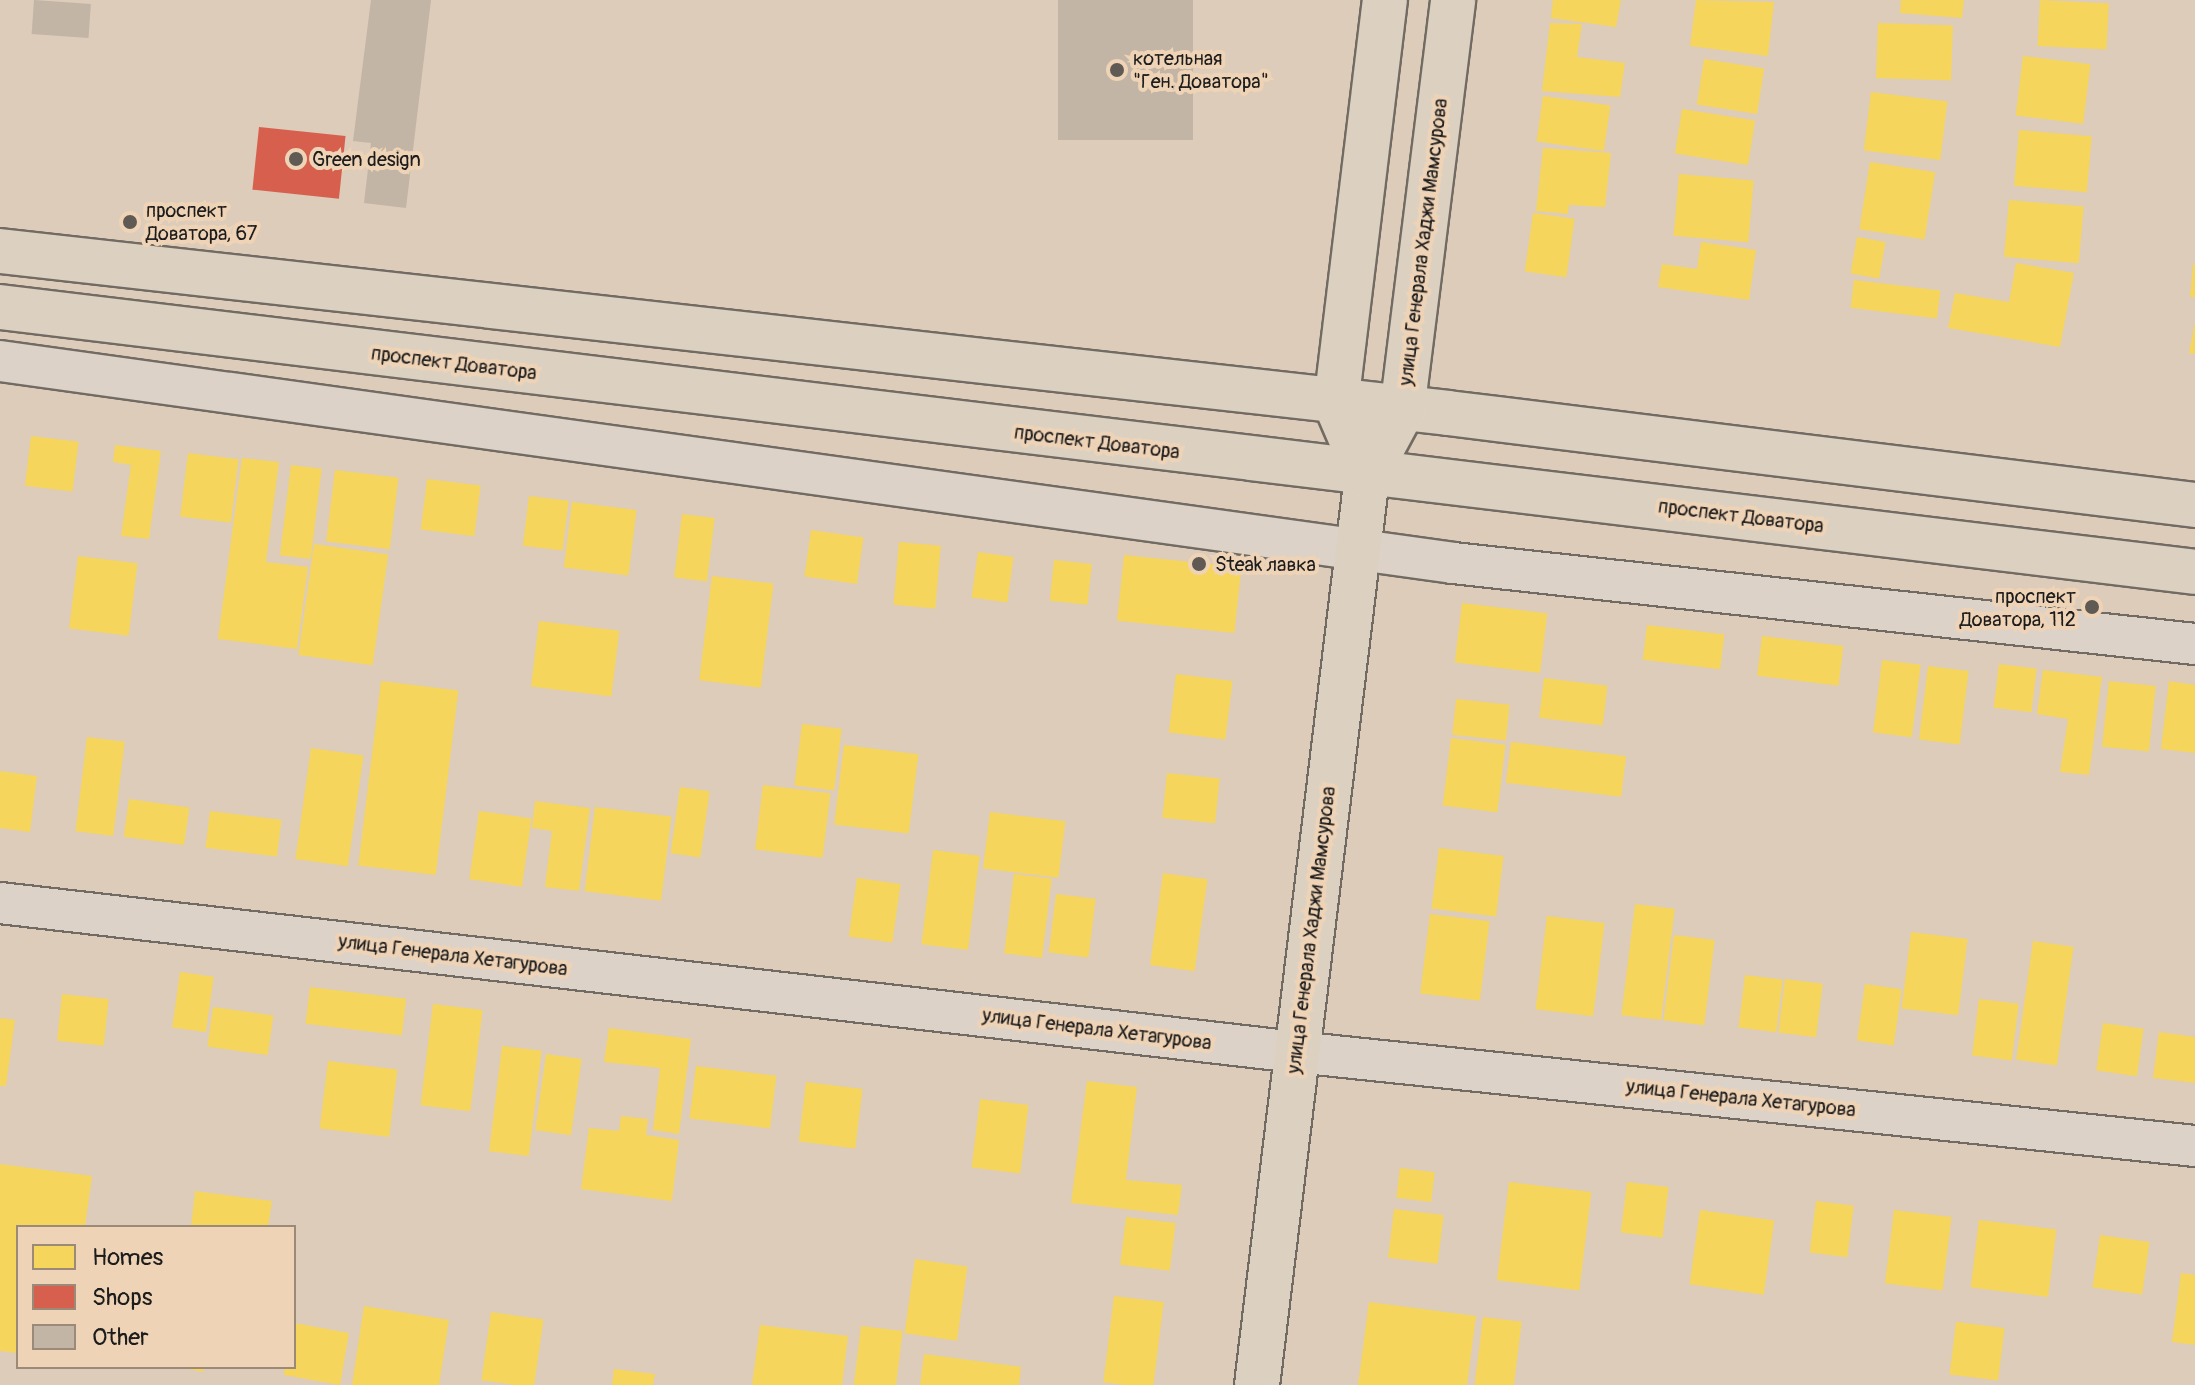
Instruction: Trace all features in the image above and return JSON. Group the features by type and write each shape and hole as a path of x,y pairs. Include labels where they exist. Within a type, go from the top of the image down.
{"main road":[{"path":"1367,476 1336,404 1385,0"},
{"name":"улица Генерала Хаджи Мамсурова","path":"1257,1385 1367,476 1402,411 1453,0"},
{"path":"0,251 2195,505"},
{"name":"проспект Доватора","path":"0,307 1367,476 1440,479 2195,572"}],"street":[{"path":"0,361 1358,551 2195,644"},
{"name":"улица Генерала Хетагурова","path":"0,903 1296,1052 2195,1146"}],"building: Homes":[{"path":"1553,0 1621,0 1616,27 1551,18"},
{"path":"1696,0 1774,2 1768,56 1690,46"},
{"path":"1901,0 1964,0 1962,18 1900,13"},
{"path":"2040,0 2109,4 2106,50 2038,46"},
{"path":"1550,23 1582,24 1577,57 1625,63 1620,97 1542,91"},
{"path":"1878,23 1953,26 1951,81 1876,78"},
{"path":"2023,56 2090,64 2083,124 2016,116"},
{"path":"1704,59 1764,69 1757,114 1697,104"},
{"path":"1871,92 1947,101 1940,160 1864,151"},
{"path":"1543,96 1610,105 1604,151 1537,142"},
{"path":"1682,109 1755,121 1748,165 1675,153"},
{"path":"2019,130 2092,136 2087,192 2014,186"},
{"path":"1543,148 1611,153 1605,207 1569,205 1568,214 1536,211"},
{"path":"1870,162 1935,172 1925,239 1859,229"},
{"path":"1679,174 1754,181 1748,242 1674,236"},
{"path":"2009,200 2084,207 2079,263 2004,257"},
{"path":"1533,213 1575,219 1566,277 1525,271"},
{"path":"1857,237 1886,242 1879,278 1851,273"},
{"path":"1701,242 1756,250 1749,300 1658,287 1662,264 1697,269"},
{"path":"2016,263 2074,273 2060,347 1948,328 1955,293 2009,302"},
{"path":"2193,264 2195,297 2190,297"},
{"path":"1854,280 1940,291 1937,318 1851,308"},
{"path":"2195,321 2195,354 2189,353"},
{"path":"31,436 79,442 73,491 25,486"},
{"path":"115,445 161,451 149,539 121,536 131,465 113,462"},
{"path":"188,453 239,459 231,523 180,517"},
{"path":"242,458 279,462 266,562 308,567 297,649 218,639"},
{"path":"291,465 322,469 311,559 280,555"},
{"path":"335,470 399,478 390,549 326,541"},
{"path":"427,479 481,486 474,536 421,530"},
{"path":"529,496 569,501 563,551 523,546"},
{"path":"572,502 637,510 628,575 564,568"},
{"path":"682,514 715,518 707,582 674,578"},
{"path":"811,530 863,537 857,584 804,577"},
{"path":"899,542 941,546 935,608 894,605"},
{"path":"314,544 388,554 373,665 298,655"},
{"path":"978,552 1014,557 1007,603 972,598"},
{"path":"1124,555 1241,567 1234,633 1117,621"},
{"path":"78,556 138,563 129,636 69,628"},
{"path":"1054,560 1092,564 1088,605 1050,601"},
{"path":"712,576 774,584 761,688 699,680"},
{"path":"1462,603 1547,613 1540,673 1455,663"},
{"path":"539,621 619,631 611,696 531,687"},
{"path":"1647,625 1724,635 1720,669 1643,660"},
{"path":"1762,636 1843,646 1839,686 1757,676"},
{"path":"1882,660 1921,665 1912,737 1873,732"},
{"path":"1999,664 2037,669 2031,712 1994,708"},
{"path":"1928,666 1969,671 1960,744 1919,739"},
{"path":"2043,670 2102,677 2089,775 2060,772 2068,719 2037,714"},
{"path":"1176,674 1233,681 1225,740 1169,733"},
{"path":"1544,678 1608,686 1603,726 1539,718"},
{"path":"381,681 458,691 436,875 358,866"},
{"path":"2109,681 2156,686 2149,752 2102,747"},
{"path":"2169,681 2195,685 2195,753 2161,749"},
{"path":"1456,699 1510,705 1506,740 1452,735"},
{"path":"802,724 842,729 834,790 794,786"},
{"path":"87,737 125,742 113,836 75,831"},
{"path":"1451,738 1506,745 1497,812 1443,805"},
{"path":"1511,742 1626,756 1621,797 1506,783"},
{"path":"844,745 918,754 909,834 834,824"},
{"path":"311,748 363,755 348,866 295,859"},
{"path":"0,771 37,776 30,832 0,828"},
{"path":"1167,773 1220,779 1215,823 1162,818"},
{"path":"763,785 830,793 823,858 755,850"},
{"path":"680,787 710,791 700,858 671,853"},
{"path":"129,799 189,807 184,845 124,837"},
{"path":"535,801 590,808 579,891 545,887 552,831 532,828"},
{"path":"595,807 671,816 661,901 585,891"},
{"path":"210,811 281,820 277,856 205,848"},
{"path":"479,811 531,818 522,887 469,879"},
{"path":"990,812 1065,821 1058,878 983,869"},
{"path":"1439,848 1504,856 1496,916 1432,909"},
{"path":"933,850 980,856 968,950 921,944"},
{"path":"1163,873 1208,879 1195,971 1150,965"},
{"path":"1014,874 1052,879 1042,958 1004,953"},
{"path":"857,878 901,884 892,943 849,936"},
{"path":"1056,894 1096,899 1089,957 1049,953"},
{"path":"1635,904 1675,909 1661,1020 1621,1015"},
{"path":"1430,914 1490,921 1480,1001 1420,993"},
{"path":"1547,916 1605,923 1593,1016 1536,1009"},
{"path":"1911,932 1968,939 1958,1015 1902,1008"},
{"path":"1674,935 1715,940 1704,1025 1664,1020"},
{"path":"2033,941 2074,947 2057,1066 2016,1060"},
{"path":"180,972 214,977 206,1032 172,1027"},
{"path":"1745,975 1783,980 1776,1032 1739,1028"},
{"path":"1785,979 1823,984 1816,1037 1778,1033"},
{"path":"1865,984 1902,989 1894,1046 1857,1040"},
{"path":"310,987 406,999 402,1036 305,1024"},
{"path":"62,994 109,999 104,1046 57,1041"},
{"path":"1979,999 2019,1004 2012,1060 1972,1056"},
{"path":"433,1004 483,1010 470,1111 421,1105"},
{"path":"213,1007 273,1015 268,1055 207,1047"},
{"path":"0,1018 15,1020 6,1086 0,1086"},
{"path":"2103,1023 2144,1029 2137,1076 2096,1071"},
{"path":"609,1028 691,1039 679,1134 653,1130 660,1068 604,1062"},
{"path":"2159,1032 2195,1037 2195,1083 2153,1078"},
{"path":"502,1046 542,1051 529,1156 489,1151"},
{"path":"546,1054 582,1059 571,1135 535,1130"},
{"path":"328,1061 397,1070 389,1137 320,1128"},
{"path":"696,1066 776,1076 770,1128 690,1119"},
{"path":"1087,1081 1137,1087 1126,1180 1182,1185 1178,1215 1071,1203"},
{"path":"806,1082 863,1089 855,1148 799,1142"},
{"path":"980,1099 1029,1105 1020,1173 972,1167"},
{"path":"621,1116 648,1119 646,1135 679,1140 672,1201 581,1189 589,1128 619,1131"},
{"path":"0,1164 92,1176 85,1225 16,1225 16,1353 0,1351"},
{"path":"1400,1168 1435,1172 1431,1202 1396,1198"},
{"path":"1509,1182 1591,1192 1579,1290 1497,1280"},
{"path":"1627,1182 1669,1187 1662,1238 1621,1233"},
{"path":"195,1191 272,1201 268,1225 191,1225"},
{"path":"1816,1201 1854,1206 1847,1257 1810,1253"},
{"path":"1394,1209 1444,1215 1438,1264 1388,1258"},
{"path":"1700,1210 1774,1220 1764,1295 1690,1284"},
{"path":"1894,1210 1952,1217 1943,1291 1885,1283"},
{"path":"1126,1217 1176,1223 1170,1271 1120,1265"},
{"path":"1979,1220 2056,1230 2048,1297 1971,1287"},
{"path":"2100,1235 2150,1242 2142,1294 2093,1287"},
{"path":"915,1259 967,1266 957,1341 905,1333"},
{"path":"2181,1273 2195,1275 2195,1345 2172,1342"},
{"path":"1114,1296 1164,1302 1153,1385 1103,1382"},
{"path":"1369,1302 1476,1316 1467,1385 1358,1385"},
{"path":"364,1306 449,1320 439,1385 352,1385"},
{"path":"491,1312 543,1319 534,1385 481,1380"},
{"path":"1483,1317 1522,1322 1514,1385 1475,1385"},
{"path":"1956,1322 2005,1328 1998,1381 1950,1375"},
{"path":"296,1323 349,1333 340,1385 284,1375 285,1369 296,1369"},
{"path":"760,1325 848,1336 842,1385 752,1385"},
{"path":"861,1326 903,1331 896,1385 854,1385"},
{"path":"924,1354 1021,1367 1019,1385 920,1385"},
{"path":"614,1369 655,1374 653,1385 612,1385"}],"building: Shops":[{"path":"259,127 346,136 339,199 252,190"}],"building: Other":[{"path":"34,0 91,4 88,38 32,34"},
{"path":"371,0 431,0 406,208 364,203 371,143 353,141"},
{"name":"котельная \"Ген. Доватора\"","path":"1058,0 1193,0 1193,140 1058,140"}],"place":[{"name":"котельная \"Ген. Доватора\"","path":"1117,70"},
{"name":"Green design","path":"296,159"},
{"name":"проспект Доватора, 67","path":"130,222"},
{"name":"Steak лавка","path":"1199,564"},
{"name":"проспект Доватора, 112","path":"2092,607"}]}
